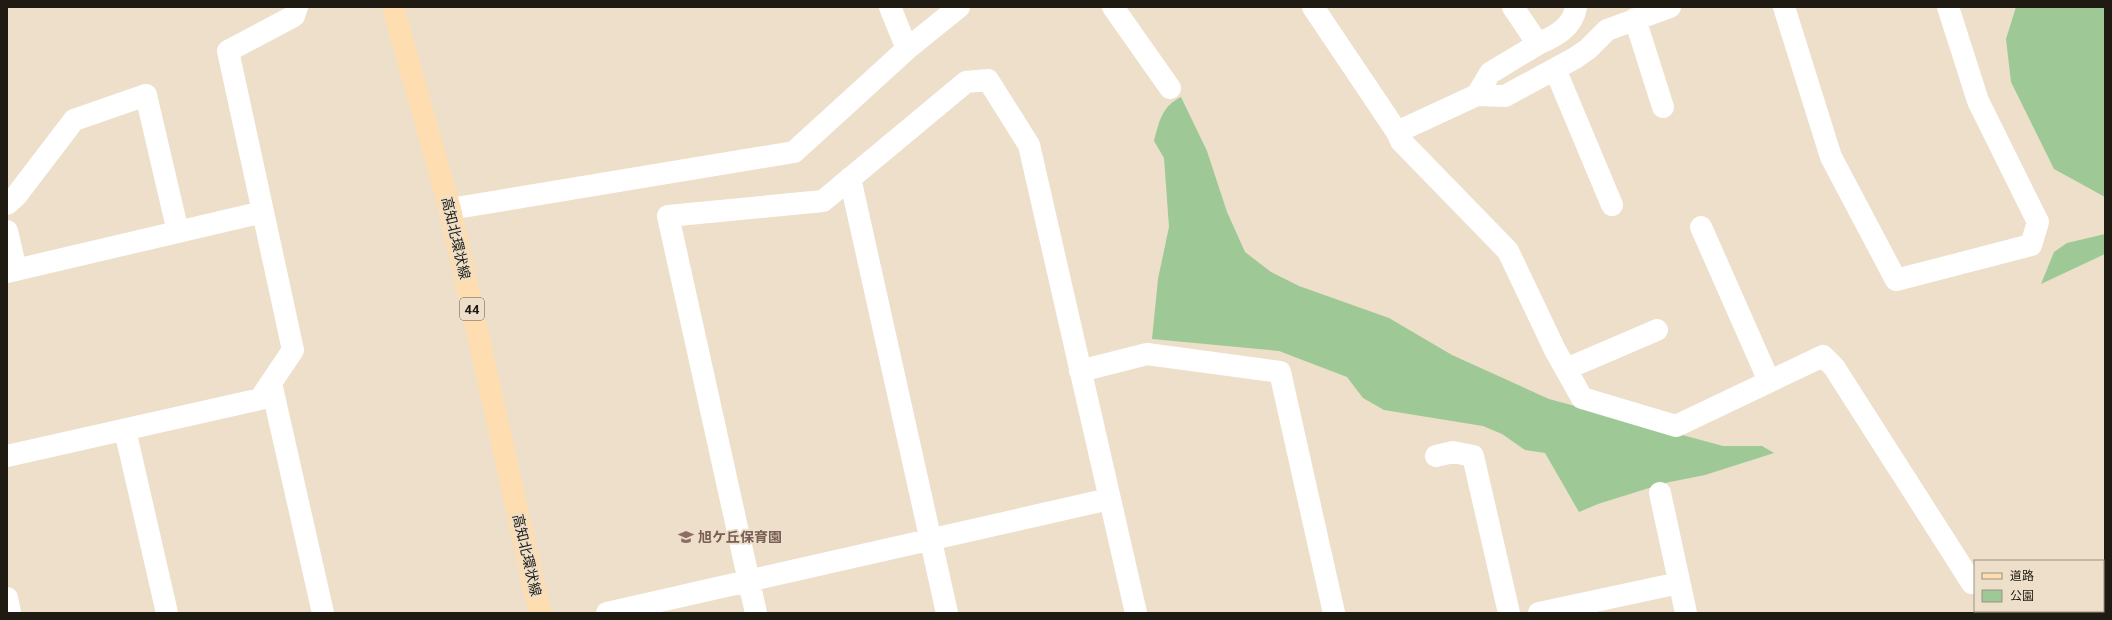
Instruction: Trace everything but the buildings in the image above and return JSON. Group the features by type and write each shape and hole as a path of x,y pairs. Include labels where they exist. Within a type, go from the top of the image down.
{"main road":[{"name":"高知北環状線","path":"393,7 450,209 540,613"}],"street":[{"path":"7,456 260,399 293,350 228,51 294,16 297,7"},
{"path":"890,7 907,49"},
{"path":"450,209 794,152 907,49 960,7"},
{"path":"1113,7 1170,88"},
{"path":"1313,7 1401,140 1508,251 1566,369 1582,398 1676,426 1823,356 1834,367 1972,583"},
{"path":"1513,7 1538,44"},
{"path":"1477,95 1490,73 1549,39 1571,24 1576,7"},
{"path":"1397,132 1477,95 1505,96 1588,49 1607,30 1670,7"},
{"path":"1784,7 1831,157 1896,280 2030,245 2038,222 1978,101 1948,7"},
{"path":"1635,19 1663,107"},
{"path":"1555,69 1612,205"},
{"path":"756,613 668,216 823,201 966,82 988,80 1030,145 1136,613"},
{"path":"7,204 16,196 74,120 146,95 178,232"},
{"path":"850,178 947,613"},
{"path":"7,232 11,271 263,212"},
{"path":"1701,227 1769,381"},
{"path":"1566,369 1657,330"},
{"path":"1080,371 1147,354 1280,372 1334,613"},
{"path":"271,383 323,613"},
{"path":"125,430 167,613"},
{"path":"1436,456 1453,452 1473,456 1509,613"},
{"path":"1660,493 1686,613"},
{"path":"607,613 1109,499"},
{"path":"1539,613 1679,583"},
{"path":"7,598 10,613"}],"green space":[{"path":"2016,7 2105,7 2105,197 2054,169 2011,82 2006,39"},
{"path":"1181,97 1207,151 1227,212 1245,252 1271,272 1299,286 1389,318 1452,355 1549,399 1723,446 1762,446 1774,453 1705,475 1665,483 1598,504 1579,512 1545,453 1525,450 1502,434 1483,426 1384,410 1363,398 1347,377 1279,351 1152,339 1158,279 1169,227 1164,158 1154,141 1165,110 1169,105"},
{"path":"2105,234 2105,254 2041,284 2054,252 2067,243"}],"place":[{"name":"旭ケ丘保育園","path":"686,537"}]}
